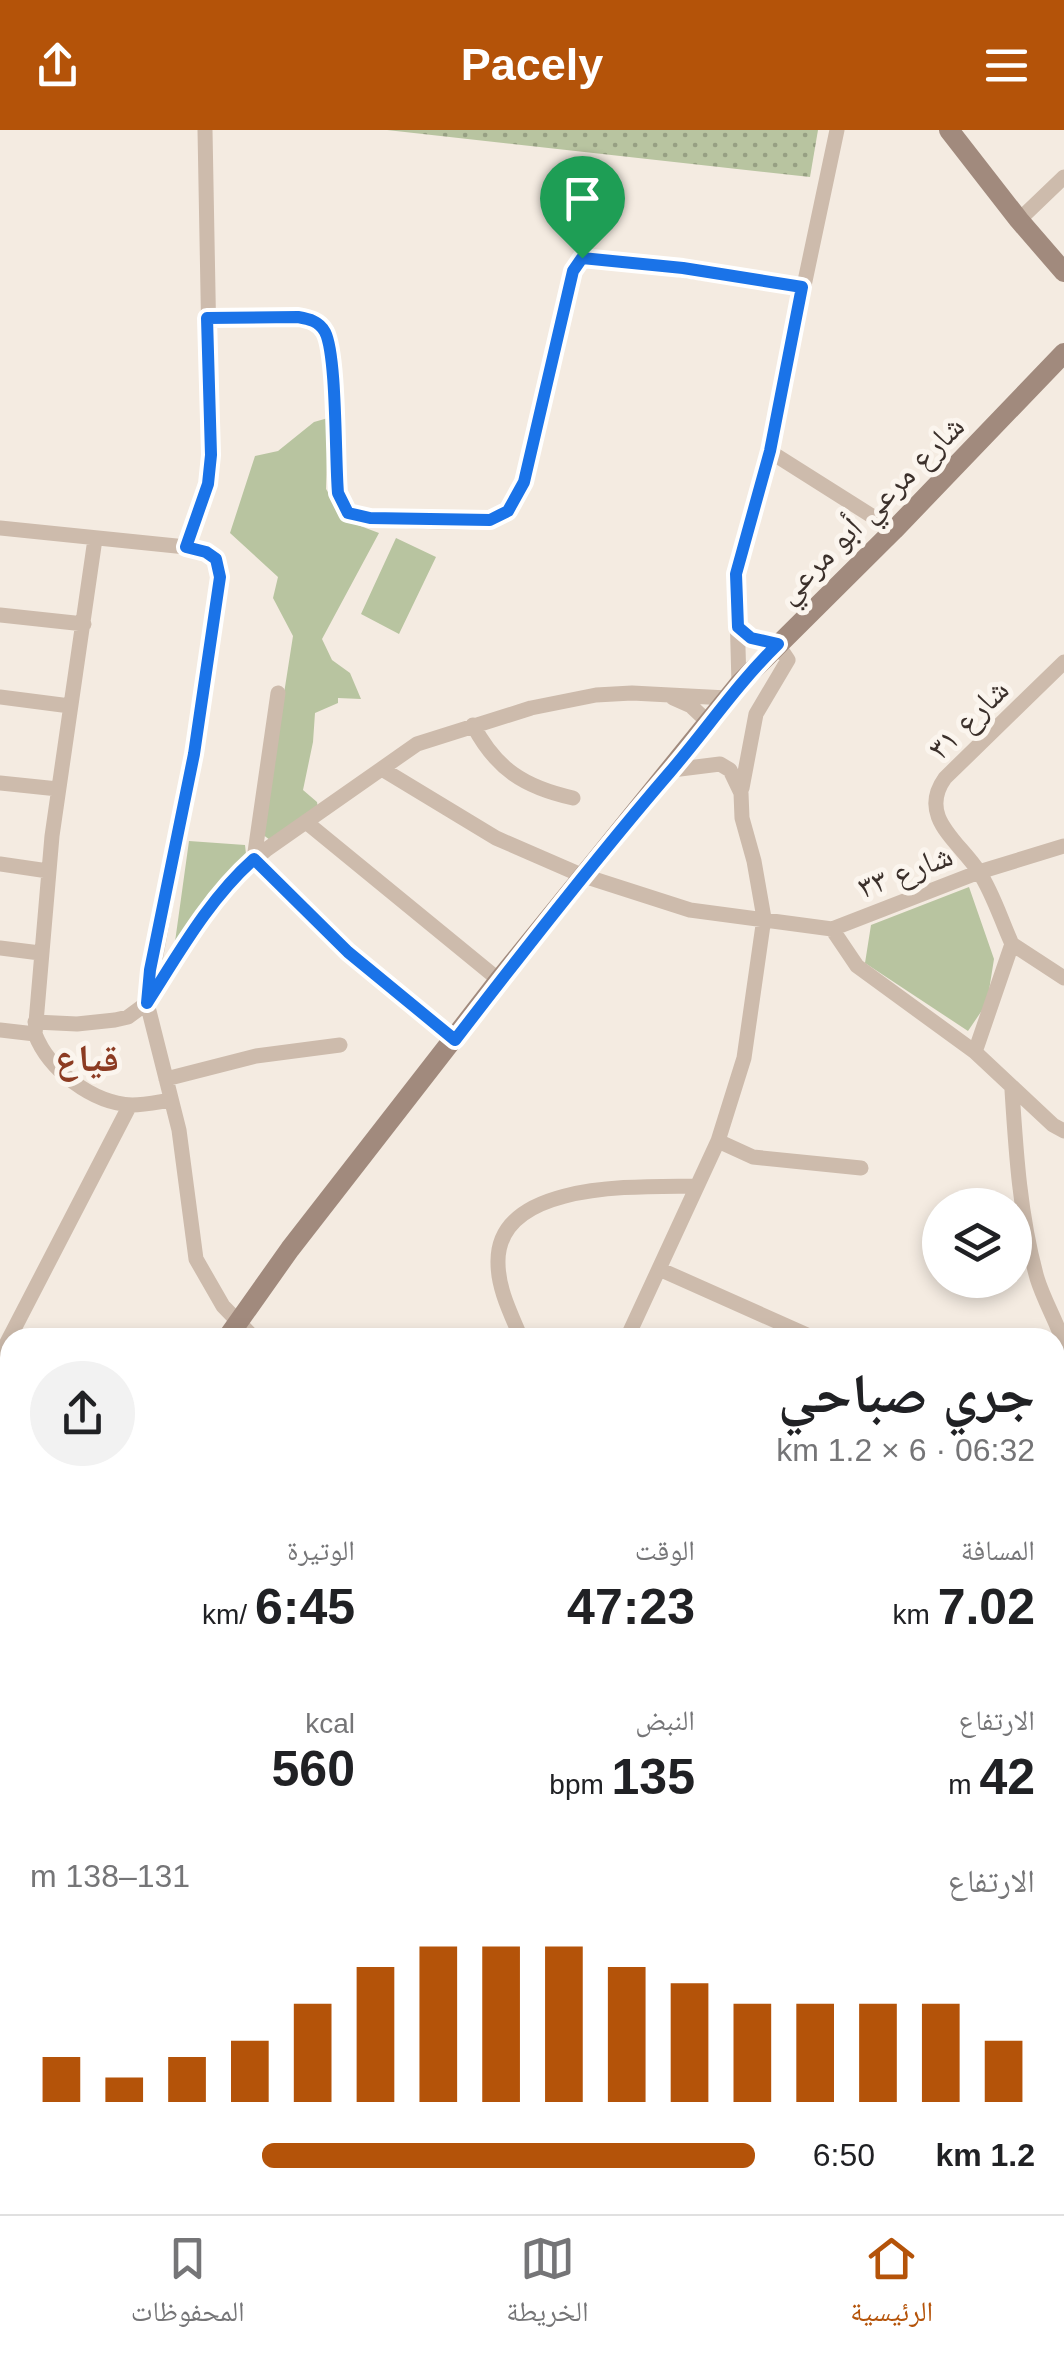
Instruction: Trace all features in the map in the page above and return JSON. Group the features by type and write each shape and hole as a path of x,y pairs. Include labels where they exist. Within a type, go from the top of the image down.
{"main road":[{"path":"949,130 1064,272"},
{"name":"شارع مرعي أبو مرعي","path":"233,1328 317,1214 581,875 672,770 723,703 1064,353"}],"street":[{"path":"186,547 208,484 211,455 205,130"},
{"path":"723,703 737,624 736,574 770,451 836,130"},
{"path":"1019,220 1064,177"},
{"path":"207,318 298,317 310,319 324,329 330,352 338,493 348,513 370,518 482,522 508,511 524,482 578,262 590,258 608,260 802,287"},
{"path":"770,451 894,530"},
{"path":"0,528 186,547 216,559 220,577 196,740 150,970 147,1003 181,1146 194,1252 231,1328"},
{"path":"95,539 58,789 34,1028 42,1052 62,1072 96,1095 130,1105 171,1100"},
{"path":"0,615 84,624"},
{"path":"632,1328 718,1141 744,1058 764,918 742,818 741,793 756,714 788,660 778,644 747,636 737,624"},
{"name":"شارع ٣١","path":"1012,944 979,872 938,821 936,796 940,786 1064,662"},
{"path":"254,859 278,692"},
{"path":"0,1030 128,1017 147,1003 208,909 233,878 417,744 530,708 596,696 659,694 723,703"},
{"path":"0,697 70,706"},
{"path":"692,701 723,703"},
{"path":"473,724 485,748 503,767 537,790 573,798"},
{"path":"672,770 720,764 730,770 741,793"},
{"name":"شارع ٣٣","path":"382,768 496,838 581,875 690,910 832,929 979,872 1064,846"},
{"path":"0,783 58,789"},
{"path":"306,822 499,980"},
{"path":"254,859 348,952 455,1040"},
{"path":"0,864 48,870"},
{"path":"832,929 856,966 975,1052 1052,1126 1064,1131"},
{"path":"975,1052 1012,944 1064,978"},
{"path":"0,948 40,953"},
{"path":"166,1080 256,1056 340,1045"},
{"path":"1012,1090 1028,1240 1038,1282 1057,1328"},
{"path":"15,1328 130,1105"},
{"path":"718,1141 753,1157 861,1168"},
{"path":"517,1328 498,1266 501,1240 514,1222 542,1202 565,1196 632,1187 695,1186"},
{"path":"659,1269 793,1328"}],"green space":[{"path":"387,130 818,130 810,177"},
{"path":"328,418 326,489 347,521 379,533 322,639 332,660 350,673 361,699 338,698 338,703 315,713 303,790 317,802 318,808 270,840 262,834 293,636 273,598 278,577 230,533 255,456 278,451 314,422"},
{"path":"396,538 436,557 399,634 361,614"},
{"path":"189,841 245,845 246,854 174,949"},
{"path":"969,887 994,959 987,1003 968,1031 865,963 871,925"}],"district":[{"name":"قياع","path":"87,1058"}],"route":[{"path":"582,258 683,268 802,287 770,451 736,574 738,627 751,638 778,644 738,684 672,770 581,875 455,1040 348,952 254,859 208,909 147,1003 150,970 194,754 220,577 216,559 186,547 202,508 211,455 207,318 298,317 310,319 324,329 330,352 338,493 348,513 370,518 482,522 508,511 524,482 573,271 582,258"}]}
